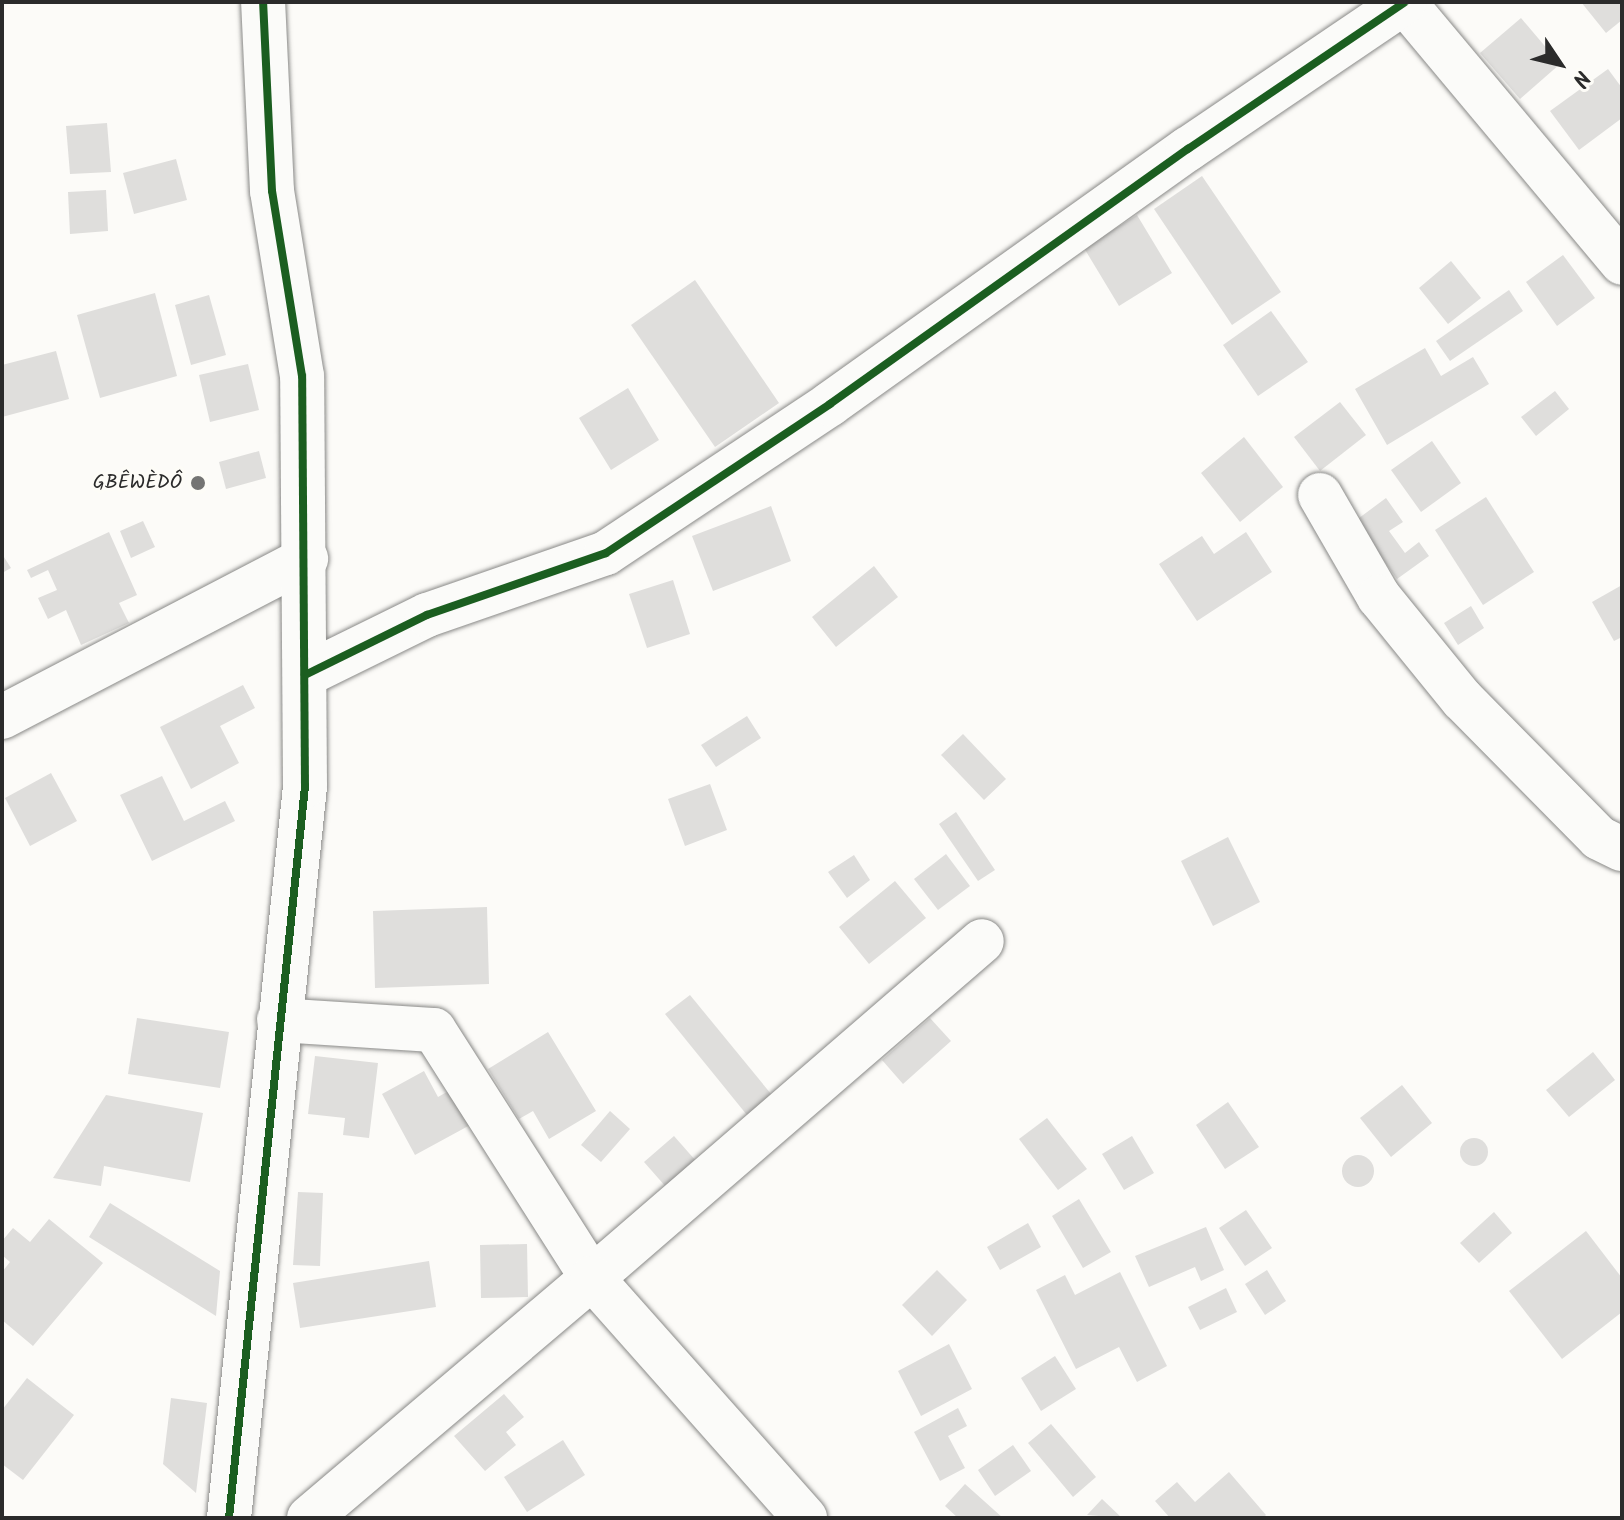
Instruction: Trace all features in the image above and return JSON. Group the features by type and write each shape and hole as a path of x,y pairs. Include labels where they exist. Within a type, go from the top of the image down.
{"street":[{"path":"229,1518 305,786 306,559 302,376 272,191 263,2"},
{"path":"305,675 427,615 606,553 830,404 1188,149 1404,3 1622,263"},
{"path":"1320,495 1379,597 1462,699 1599,838 1622,849"},
{"path":"2,717 306,559"},
{"path":"309,1518 982,941"},
{"path":"279,1020 434,1030 592,1278 805,1518"}],"building":[{"path":"1581,2 1622,2 1622,20 1606,33"},
{"path":"1521,18 1560,64 1520,99 1480,53"},
{"path":"1608,69 1622,88 1622,118 1579,150 1550,111"},
{"path":"107,123 111,172 70,174 66,126"},
{"path":"176,159 187,200 134,214 123,173"},
{"path":"1202,176 1281,292 1232,325 1154,209"},
{"path":"106,190 108,231 70,234 68,192"},
{"path":"1137,215 1172,273 1119,306 1084,248"},
{"path":"1563,255 1595,298 1557,326 1526,282"},
{"path":"1451,261 1481,298 1448,324 1419,288"},
{"path":"695,280 779,403 715,447 631,325"},
{"path":"1509,290 1523,311 1450,361 1436,341"},
{"path":"155,293 177,376 100,398 77,315"},
{"path":"209,295 226,355 191,365 175,305"},
{"path":"1271,311 1308,362 1258,396 1223,345"},
{"path":"1425,348 1441,376 1473,357 1489,384 1387,445 1355,389"},
{"path":"56,351 69,399 2,417 2,365"},
{"path":"248,364 259,410 210,422 199,375"},
{"path":"628,388 659,440 611,470 579,418"},
{"path":"1555,391 1569,409 1536,436 1521,417"},
{"path":"1340,402 1366,435 1320,471 1294,437"},
{"path":"1244,437 1283,487 1240,522 1201,473"},
{"path":"1432,441 1461,483 1421,512 1391,470"},
{"path":"259,451 266,478 226,489 219,462"},
{"path":"1486,497 1534,572 1483,605 1435,530"},
{"path":"1386,498 1403,522 1389,531 1405,553 1419,542 1429,556 1397,579 1355,521"},
{"path":"771,506 791,561 713,591 692,536"},
{"path":"143,521 155,547 131,558 120,531"},
{"path":"109,532 137,595 119,603 129,623 81,645 66,610 48,619 38,598 57,590 48,570 31,578 27,570"},
{"path":"1246,532 1272,572 1197,621 1159,564 1202,536 1214,554"},
{"path":"2,554 11,568 2,573"},
{"path":"874,566 898,597 836,647 812,617"},
{"path":"673,580 690,634 647,648 629,594"},
{"path":"1622,585 1622,637 1614,641 1592,602"},
{"path":"1471,606 1484,628 1458,645 1444,623"},
{"path":"243,685 255,708 220,726 239,763 191,789 160,727"},
{"path":"747,716 761,738 716,767 701,745"},
{"path":"963,734 1006,779 984,800 941,755"},
{"path":"51,773 77,821 30,846 5,798"},
{"path":"162,776 184,821 225,801 235,821 152,861 120,795"},
{"path":"710,784 727,830 685,846 668,799"},
{"path":"956,812 995,870 978,881 939,824"},
{"path":"1228,837 1260,902 1213,926 1181,861"},
{"path":"946,854 970,886 938,910 914,879"},
{"path":"854,855 870,880 847,898 828,872"},
{"path":"895,881 926,918 869,964 839,927"},
{"path":"487,907 489,984 375,988 373,911"},
{"path":"690,995 776,1100 751,1120 665,1014"},
{"path":"137,1018 229,1032 220,1088 128,1074"},
{"path":"930,1018 951,1041 903,1084 882,1060"},
{"path":"548,1032 596,1111 549,1139 533,1111 519,1119 488,1069"},
{"path":"1593,1052 1615,1080 1569,1117 1546,1090"},
{"path":"315,1056 378,1063 369,1138 343,1135 345,1118 308,1114"},
{"path":"424,1071 438,1097 452,1089 472,1124 415,1155 382,1094"},
{"path":"1402,1085 1432,1123 1391,1157 1360,1118"},
{"path":"106,1095 203,1113 190,1182 104,1166 101,1186 53,1178"},
{"path":"1228,1102 1259,1147 1225,1169 1196,1125"},
{"path":"610,1111 630,1129 601,1162 581,1145"},
{"path":"1047,1118 1087,1169 1058,1190 1019,1139"},
{"path":"674,1136 696,1161 666,1187 644,1162"},
{"path":"1132,1136 1154,1173 1124,1190 1102,1154"},
{"path":"1474,1138 1484,1142 1488,1152 1484,1162 1474,1166 1464,1162 1460,1152 1464,1142"},
{"path":"1358,1155 1370,1159 1374,1171 1370,1183 1358,1187 1346,1183 1342,1171 1346,1159"},
{"path":"298,1192 323,1193 320,1266 293,1265"},
{"path":"1079,1199 1111,1252 1083,1268 1052,1216"},
{"path":"110,1203 220,1271 216,1316 89,1237"},
{"path":"1246,1210 1272,1248 1245,1266 1219,1228"},
{"path":"1494,1212 1512,1233 1479,1263 1460,1243"},
{"path":"49,1219 103,1263 33,1346 2,1320 2,1272 10,1262 2,1255 2,1241 13,1228 30,1242"},
{"path":"1028,1223 1041,1247 1000,1270 987,1247"},
{"path":"1206,1227 1224,1270 1201,1281 1195,1267 1149,1287 1135,1256"},
{"path":"1586,1231 1622,1278 1622,1312 1562,1359 1509,1291"},
{"path":"527,1244 528,1297 481,1298 480,1245"},
{"path":"429,1261 436,1307 300,1328 293,1283"},
{"path":"937,1270 967,1300 932,1336 902,1305"},
{"path":"1267,1270 1286,1301 1265,1315 1245,1284"},
{"path":"1120,1272 1167,1366 1137,1382 1119,1347 1076,1369 1036,1290 1065,1275 1075,1295"},
{"path":"1226,1288 1237,1312 1200,1330 1188,1307"},
{"path":"949,1344 972,1389 921,1416 898,1371"},
{"path":"1055,1356 1076,1389 1041,1411 1021,1378"},
{"path":"27,1378 74,1415 23,1480 2,1464 2,1410"},
{"path":"504,1394 524,1417 506,1432 516,1445 485,1471 454,1436"},
{"path":"171,1398 207,1403 196,1493 163,1464"},
{"path":"958,1408 967,1426 948,1436 965,1468 940,1481 914,1432"},
{"path":"1051,1424 1096,1477 1073,1497 1028,1443"},
{"path":"563,1440 585,1475 527,1512 504,1477"},
{"path":"1013,1445 1031,1471 995,1496 978,1470"},
{"path":"1229,1472 1266,1515 1263,1518 1170,1518 1155,1501 1177,1482 1195,1502"},
{"path":"965,1484 1003,1518 958,1518 945,1506"},
{"path":"1102,1499 1122,1518 1087,1515"}],"cycle path":[{"path":"229,1518 305,786 302,376 272,191 263,2"},
{"path":"305,675 427,615 606,553 830,404 1188,149 1404,3"}],"place":[{"name":"GBÊWÈDÔ","path":"198,483"}]}
